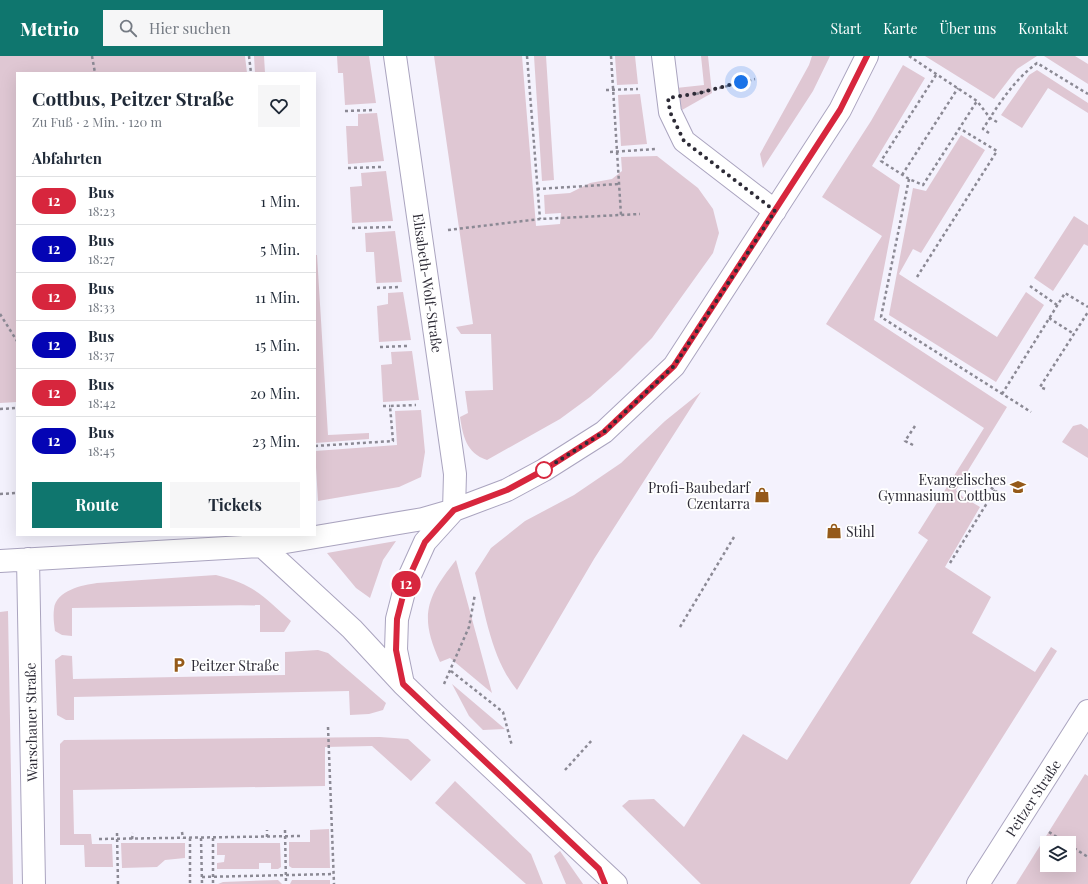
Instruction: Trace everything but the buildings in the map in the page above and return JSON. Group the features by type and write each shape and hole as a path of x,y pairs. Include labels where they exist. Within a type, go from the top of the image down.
{"street":[{"name":"Elisabeth-Wolf-Straße","path":"395,56 455,474 454,510"},
{"path":"663,56 670,112 684,141 775,211"},
{"path":"0,561 262,546 423,519 454,510 507,490 544,470 604,432 674,366 840,110 867,56"},
{"path":"403,684 396,650 396,642 397,619 406,584 425,542 454,510"},
{"path":"262,546 352,629 403,684 602,877 616,884"},
{"name":"Warschauer Straße","path":"28,560 34,884"},
{"name":"Peitzer Straße","path":"978,884 1088,711"}],"path":[{"path":"92,56 96,72"},
{"path":"249,56 250,72"},
{"path":"527,56 540,219"},
{"path":"611,56 621,215"},
{"path":"909,56 977,101 990,118 997,122"},
{"path":"989,133 983,129 990,118 1022,73 1037,63 1088,94"},
{"path":"936,75 881,161 902,175 923,185 977,101"},
{"path":"668,98 699,93 755,79"},
{"path":"902,175 958,88"},
{"path":"606,90 637,89"},
{"path":"345,111 381,109"},
{"path":"917,278 997,151 959,128"},
{"path":"610,152 658,149"},
{"path":"348,168 390,166"},
{"path":"909,179 881,318 1031,412"},
{"path":"537,189 619,184"},
{"path":"443,230 540,219 640,214"},
{"path":"352,228 399,226"},
{"path":"1030,286 1057,304"},
{"path":"377,288 407,287"},
{"path":"1002,394 1065,293 1088,308"},
{"path":"1045,389 1040,387 1088,312"},
{"path":"0,314 16,339"},
{"path":"1049,318 1074,334"},
{"path":"380,347 410,346"},
{"path":"383,406 419,405"},
{"path":"316,446 393,441 390,406"},
{"path":"0,409 16,408"},
{"path":"913,446 905,441 915,426"},
{"path":"950,563 996,491 986,484"},
{"path":"0,494 16,493"},
{"path":"680,627 734,537"},
{"path":"430,710 451,671 469,627 475,594"},
{"path":"451,671 504,712"},
{"path":"328,727 334,884"},
{"path":"565,770 593,740"},
{"path":"267,830 267,837"},
{"path":"285,830 286,884"},
{"path":"182,832 182,838"},
{"path":"1049,832 1055,836"},
{"path":"116,833 118,884"},
{"path":"132,833 132,839"},
{"path":"99,839 301,836"},
{"path":"190,838 190,884"},
{"path":"201,838 202,884"},
{"path":"213,838 213,884"},
{"path":"1076,849 1088,857"},
{"path":"202,877 334,874"}],"shaded area":[{"path":"0,56 245,56 247,72 16,72 16,402 0,403"},
{"path":"254,56 264,56 265,72 255,72"},
{"path":"337,56 369,56 376,103 345,105 343,73 338,73"},
{"path":"434,56 522,56 536,226 560,224 561,213 545,214 544,195 570,193 590,183 612,179 622,171 621,157 657,156 698,188 713,209 719,233 713,253 652,338 620,370 590,397 560,419 487,460 474,453 470,448 464,437 460,417 468,413 465,391 493,390 491,334 461,334 456,327 473,324"},
{"path":"534,56 546,56 554,180 542,181"},
{"path":"615,56 635,56 638,84 617,85"},
{"path":"701,56 708,56 712,93 682,110 676,88 704,85"},
{"path":"812,56 830,56 813,91 763,168 760,154 809,65"},
{"path":"925,56 1037,56 1017,69 994,99"},
{"path":"1044,56 1075,56 1088,64 1088,84"},
{"path":"903,65 925,78 872,166 900,185 874,320 1007,407 956,490 963,497 980,507 945,567 991,597 972,633 1035,672 1051,647 1057,651 910,884 701,884 622,806 629,800 654,799 684,827 743,734 787,760 928,540 918,533 984,428 826,324 882,236 822,197 871,121"},
{"path":"1037,70 1088,103 1088,113 1048,88 1022,128 1001,115 1029,75"},
{"path":"640,94 647,144 621,146 618,95"},
{"path":"377,113 384,161 348,164 346,126 358,126 358,114"},
{"path":"961,135 985,150 921,253 913,249 899,274 997,337 1026,292 1044,305 996,382 889,315 913,188 926,191"},
{"path":"386,171 393,221 352,223 350,187 362,186 361,173"},
{"path":"1074,216 1088,225 1088,246 1084,244 1053,291 1034,278"},
{"path":"395,231 402,282 376,283 374,252 366,252 365,233"},
{"path":"316,255 328,435 369,433 369,439 316,443"},
{"path":"403,292 411,340 379,342 377,306 388,304 388,293"},
{"path":"412,351 419,400 383,402 381,365 392,364 391,352"},
{"path":"701,392 594,559 517,690 501,664 495,649 475,573 491,548 525,521 574,495 621,463 665,421"},
{"path":"421,410 425,452 421,477 399,487 318,501 316,451 397,445 395,411"},
{"path":"1081,424 1088,429 1088,458 1062,442 1073,426"},
{"path":"396,541 383,560 370,598 356,588 327,553"},
{"path":"456,560 492,693 450,658 440,662 429,632 429,608 432,597 446,573"},
{"path":"216,575 240,583 258,592 291,621 284,632 260,632 260,605 72,608 72,636 62,635 55,631 54,609 56,603 65,593 78,587 97,583"},
{"path":"8,611 13,884 0,884 0,612"},
{"path":"318,650 328,653 386,703 383,710 369,714 350,715 349,691 74,697 74,720 66,720 57,715 55,660 62,655 72,656 73,679 285,675 285,652"},
{"path":"452,684 505,729 483,730 469,716"},
{"path":"380,737 408,739 431,760 411,781 372,746 325,747 325,786 73,790 74,834 91,834 92,844 112,844 113,867 85,867 84,845 60,845 60,744 64,740"},
{"path":"1085,774 1088,776 1088,884 1016,884 1040,846 1040,872 1076,872 1076,836 1046,836"},
{"path":"455,781 531,854 543,884 526,884 435,803"},
{"path":"329,829 330,868 292,868 289,866 289,842 310,842 310,830"},
{"path":"121,843 185,843 185,858 165,860 157,867 122,868"},
{"path":"217,843 280,843 281,867 278,869 271,869 271,863 259,863 259,869 217,869 217,863 224,862 225,855 217,855"},
{"path":"560,851 583,884 566,884 554,856"},
{"path":"278,880 282,884 218,884 223,882"},
{"path":"292,880 330,880 330,884 290,884"}],"bus line":[{"name":"12","path":"605,884 599,869 403,684 396,650 396,634 397,619 406,584 425,542 454,510 507,490 544,470 604,432 674,366 840,110 867,56"}],"place":[{"name":"Evangelisches Gymnasium Cottbus","path":"1018,487"},
{"name":"Profi-Baubedarf Czentarra","path":"762,495"},
{"name":"Stihl","path":"834,531"},
{"name":"Peitzer Straße","path":"179,665"}],"route":[{"path":"544,470 604,432 674,366 775,211 684,141 670,112 668,98 699,93 741,82"}]}
